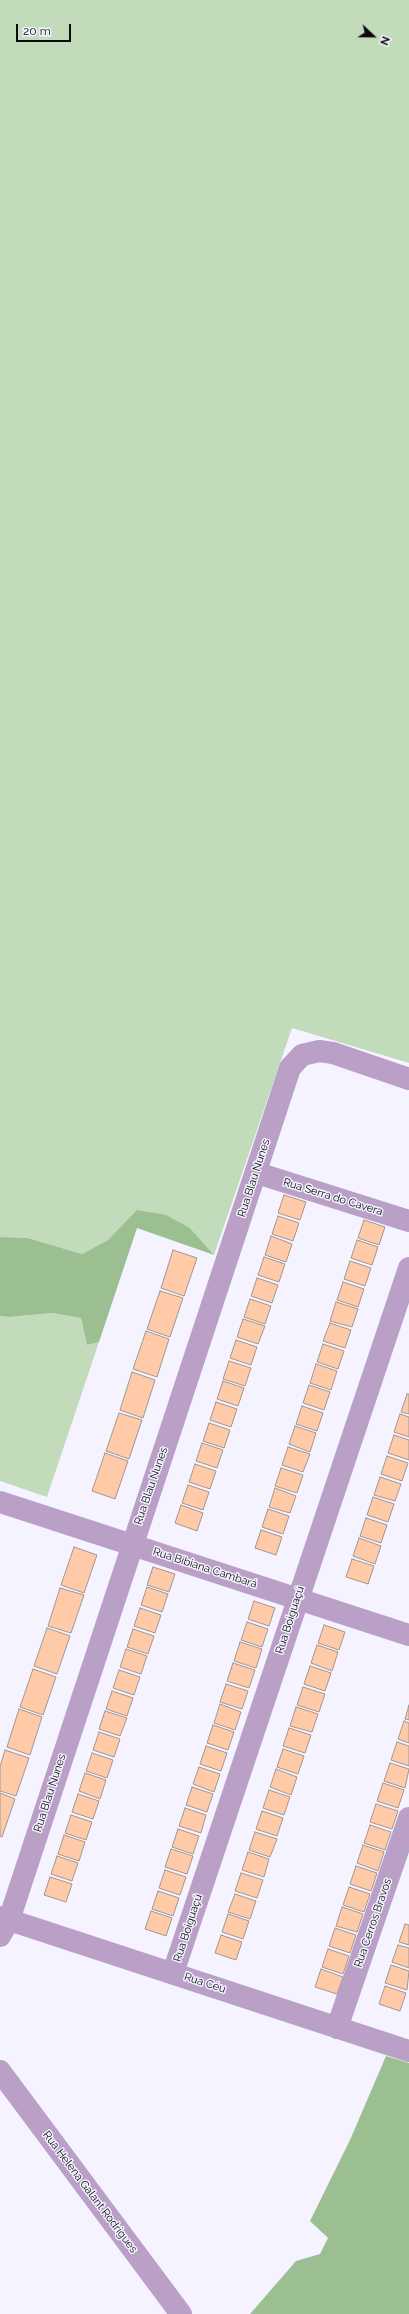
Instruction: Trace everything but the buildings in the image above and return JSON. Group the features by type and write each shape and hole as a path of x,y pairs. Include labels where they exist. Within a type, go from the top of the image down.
{"street":[{"name":"Rua Blau Nunes","path":"3,1925 290,1068 302,1055 319,1051 333,1053 409,1079"},
{"name":"Rua Serra do Cavera","path":"256,1172 409,1220"},
{"name":"Rua Boiguaçú","path":"173,1973 297,1598 409,1268"},
{"name":"Rua Bibiana Cambará","path":"0,1502 409,1635"},
{"name":"Rua Cerros Bravos","path":"337,2028 409,1818"},
{"name":"Rua Céu","path":"3,1925 173,1973 409,2051"},
{"name":"Rua Helena Galant Rodrigues","path":"0,2071 181,2314"}],"green space":[{"path":"0,0 409,0 409,1063 292,1028 214,1255 190,1228 138,1210 108,1240 82,1254 28,1238 0,1237"},
{"path":"137,1210 166,1215 190,1228 214,1255 137,1228 99,1342 87,1345 81,1318 52,1313 9,1317 0,1316 0,1237 28,1238 82,1254 108,1240"},
{"path":"52,1313 81,1318 87,1345 99,1342 47,1497 0,1481 0,1316 9,1317"},
{"path":"386,2056 409,2063 409,2314 250,2314 296,2261 320,2254 328,2238 310,2221 350,2140"}]}
